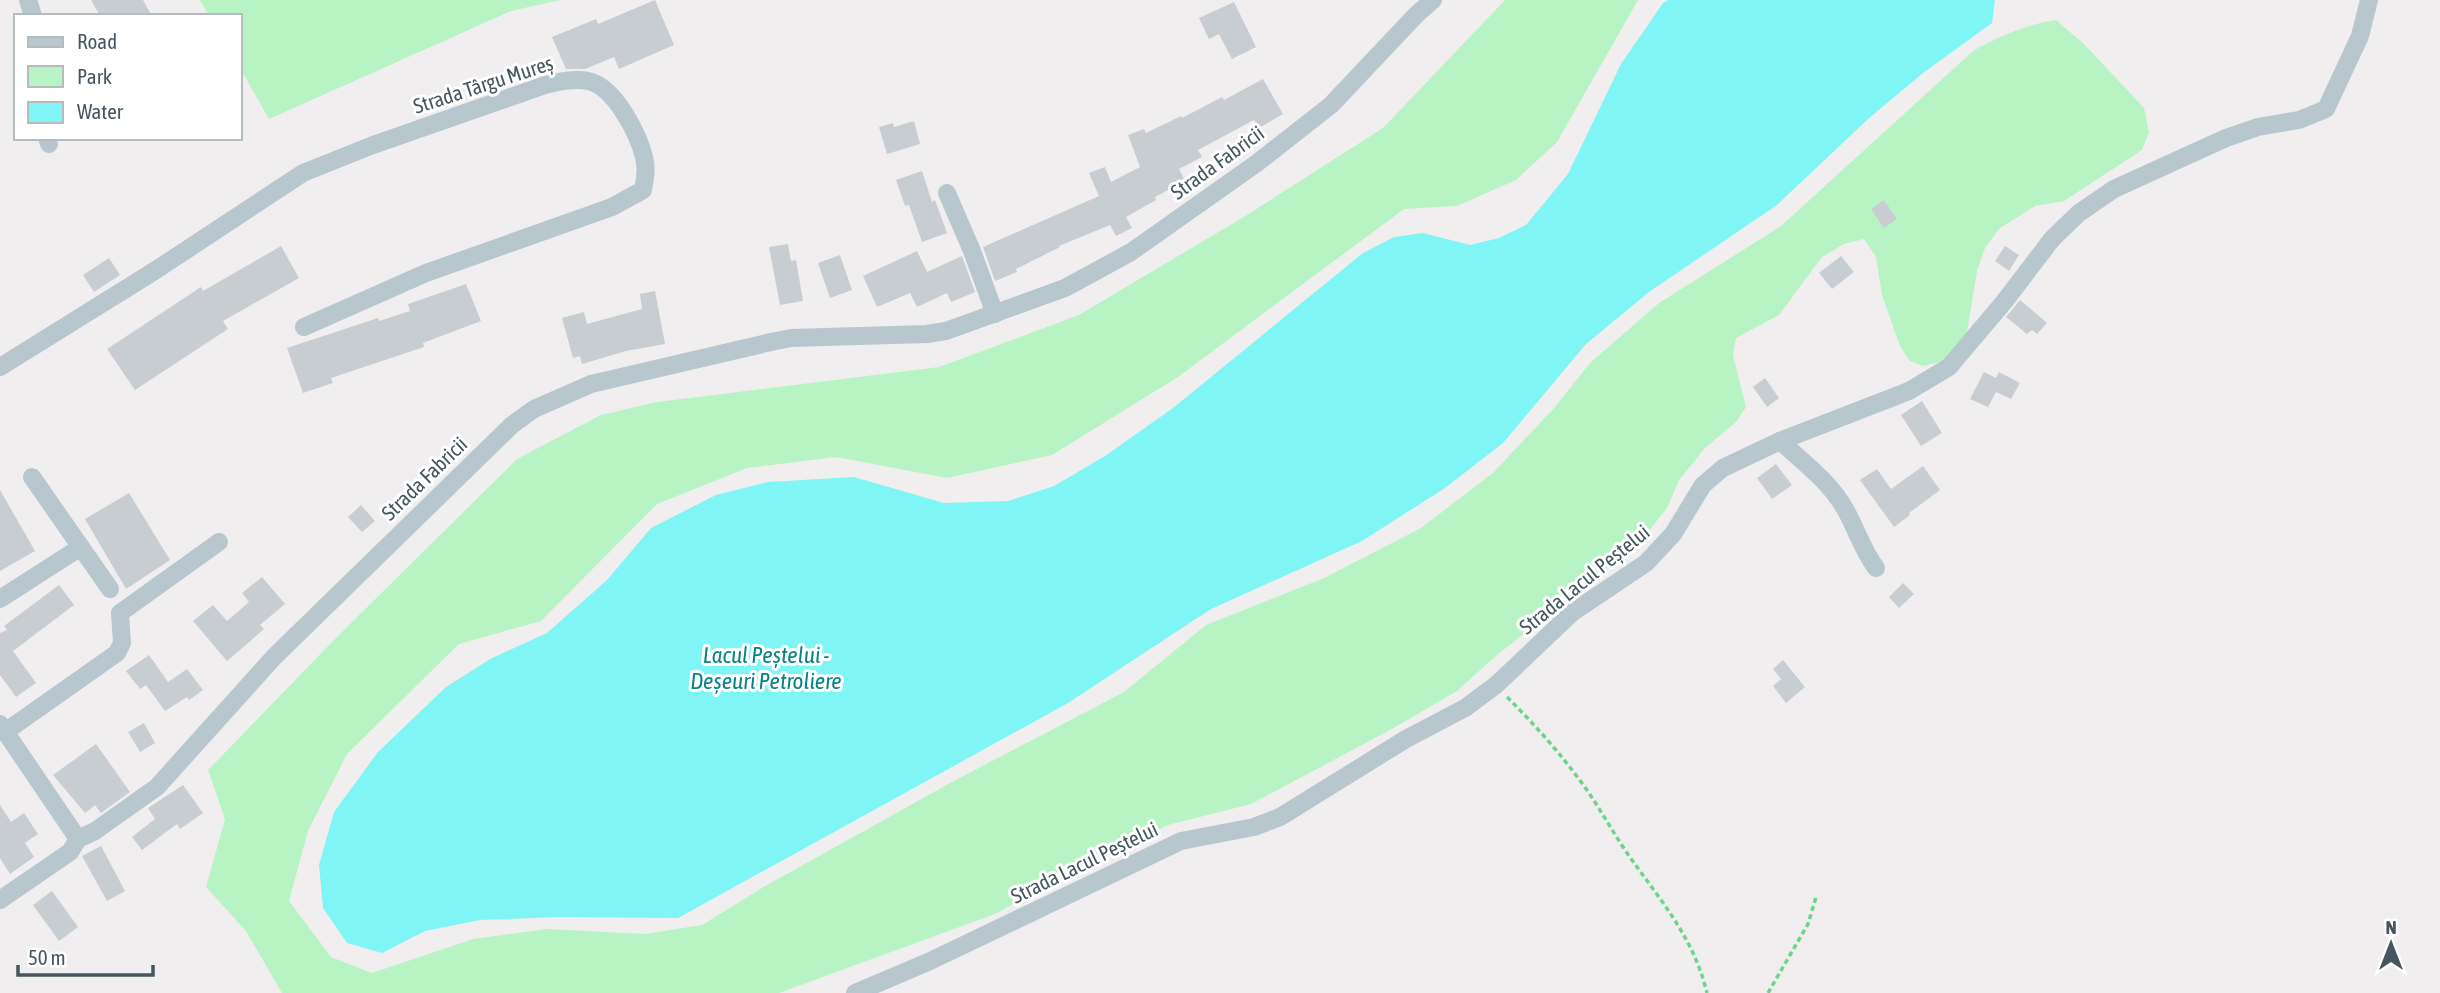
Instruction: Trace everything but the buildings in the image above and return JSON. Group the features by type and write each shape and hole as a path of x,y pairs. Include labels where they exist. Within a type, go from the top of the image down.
{"street":[{"name":"Strada Fabricii","path":"0,900 70,852 78,839 95,831 157,787 274,657 453,481 512,425 534,409 591,384 791,338 927,334 946,331 1065,288 1131,252 1257,163 1331,105 1433,0"},
{"name":"Strada Lacul Peștelui","path":"855,993 928,962 1181,841 1254,827 1280,817 1406,739 1465,708 1496,685 1573,612 1646,563 1673,534 1703,485 1723,468 1780,441 1909,391 1949,367 2052,239 2079,213 2114,189 2227,138 2258,127 2306,118 2326,109 2360,36 2369,0"},
{"name":"Strada Târgu Mureș","path":"0,367 156,270 303,173 373,145 545,85 569,80 588,81 614,97 645,159 646,178 643,190 612,207 426,273 304,327"},
{"path":"947,193 995,314"},
{"path":"1780,441 1821,478 1844,507 1858,539 1876,568"},
{"path":"32,477 110,589"},
{"path":"78,839 3,728 117,653 121,643 120,613 219,542"},
{"path":"0,599 80,547"}],"path":[{"path":"1496,685 1535,725 1584,787 1691,945 1707,993"},
{"path":"1768,993 1808,924 1816,897"}],"green space":[{"path":"200,0 560,0 511,11 269,119 242,72 242,14 208,14"},
{"path":"1505,0 1638,0 1557,142 1516,180 1457,206 1404,209 1178,377 1052,455 947,478 836,457 747,468 657,504 541,621 459,644 347,754 308,831 289,901 331,957 372,973 473,939 548,929 645,934 702,925 767,885 950,783 1124,692 1206,625 1324,578 1421,528 1494,472 1554,408 1590,363 1659,303 1781,226 1973,51 2003,36 2056,20 2084,44 2144,108 2149,132 2142,150 2064,201 2035,206 2000,228 1985,248 1977,271 1967,332 1943,361 1923,366 1910,361 1900,346 1882,295 1876,257 1864,239 1844,244 1822,257 1779,315 1736,338 1733,355 1746,407 1736,422 1705,448 1679,480 1667,508 1640,542 1497,655 1457,691 1251,804 1168,825 1072,872 995,914 779,993 282,993 246,931 206,887 225,819 208,770 336,638 517,459 601,415 657,402 939,367 1079,315 1247,215 1383,128"}],"water":[{"name":"Lacul Peștelui - Deșeuri Petroliere","path":"1668,0 1995,0 1992,23 1923,73 1868,119 1777,205 1649,292 1586,344 1503,443 1445,488 1362,541 1211,609 1068,703 678,918 559,917 480,920 425,931 382,953 347,943 323,908 319,865 334,812 378,752 446,687 492,658 547,633 607,580 651,528 716,495 768,482 854,477 944,503 1008,501 1054,486 1105,456 1173,408 1363,253 1394,237 1423,233 1470,245 1499,238 1526,225 1568,174 1621,64 1663,3"}]}
